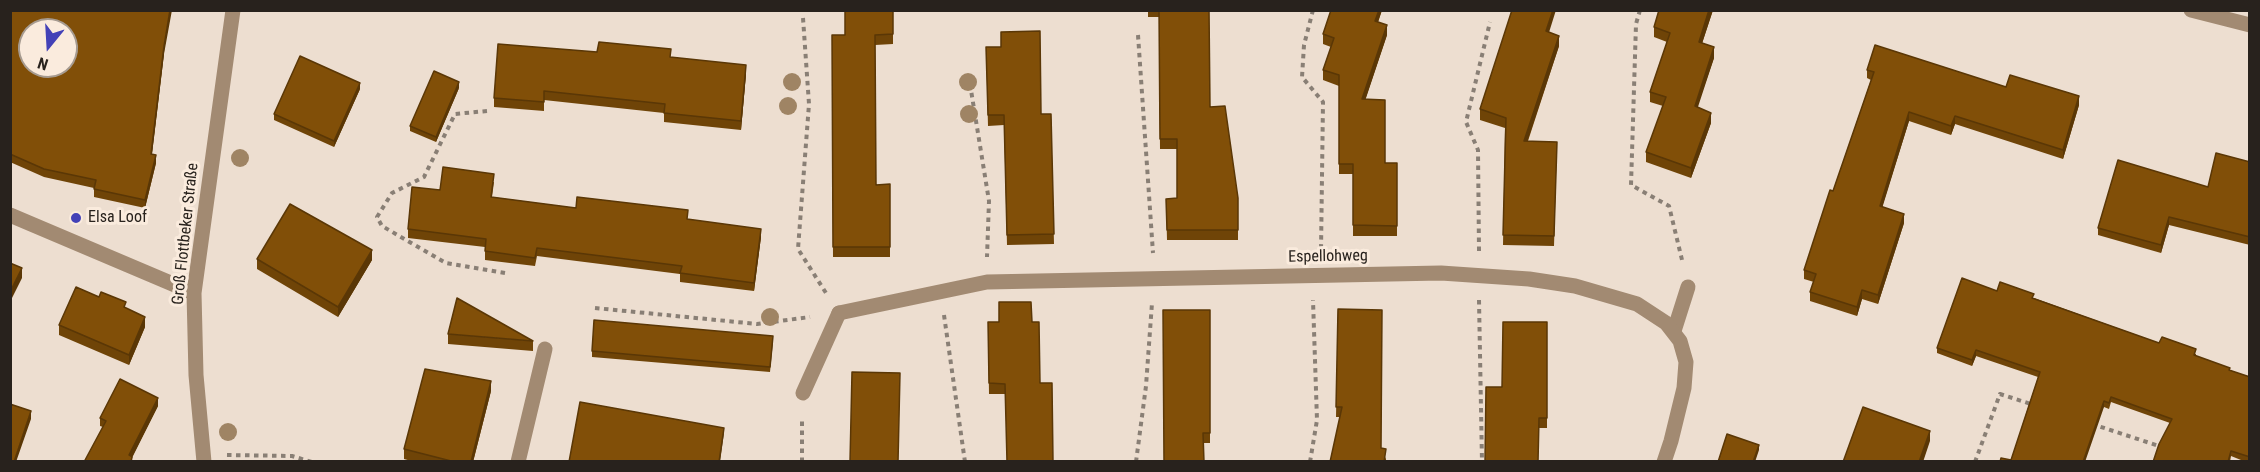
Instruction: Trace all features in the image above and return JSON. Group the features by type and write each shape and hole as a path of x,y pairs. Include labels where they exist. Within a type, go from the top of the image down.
{"street":[{"name":"Groß Flottbeker Straße","path":"204,460 196,375 194,293 233,10"},
{"path":"2191,10 2250,25"},
{"path":"10,215 194,293"},
{"name":"Espellohweg","path":"839,313 987,282 1441,273 1529,279 1607,293 1637,304 1657,316 1674,331"},
{"path":"1664,462 1686,372 1684,352 1674,331 1688,287"},
{"path":"803,393 839,313"},
{"path":"518,462 545,350"}],"path":[{"path":"1310,462 1317,420 1317,276 1323,102 1302,77 1304,45 1313,10"},
{"path":"1641,10 1636,24 1631,185 1669,206 1688,287"},
{"path":"595,308 757,324 839,313 798,249 808,104 803,18"},
{"path":"1482,462 1478,150 1466,122 1490,22"},
{"path":"1136,462 1146,386 1154,278 1138,35"},
{"path":"970,84 989,201 987,282"},
{"path":"487,111 455,114 424,177 392,193 377,217 382,226 446,263 505,273"},
{"path":"940,291 965,462"},
{"path":"802,462 803,393"},
{"path":"1975,462 2000,394 2043,408"},
{"path":"2087,423 2162,447"},
{"path":"204,460 232,454 292,456 312,462"}],"building":[{"path":"10,10 170,10 151,154 156,155 145,200 94,189 96,180 44,169 10,154"},
{"path":"845,10 893,10 893,34 875,35 876,185 890,184 890,247 833,247 832,35 845,35"},
{"path":"1159,10 1209,10 1210,107 1225,106 1238,198 1238,230 1167,230 1166,199 1177,198 1177,139 1160,139"},
{"path":"1331,10 1379,10 1375,21 1387,25 1362,99 1385,100 1385,163 1397,163 1397,226 1353,225 1353,164 1339,164 1339,75 1323,70 1334,38 1323,34"},
{"path":"1512,10 1553,10 1546,31 1559,36 1524,141 1557,142 1554,236 1503,235 1506,118 1480,109"},
{"path":"1659,10 1709,10 1699,42 1714,47 1695,106 1711,113 1691,168 1646,152 1666,97 1650,92 1670,33 1654,27"},
{"path":"1040,31 1041,114 1051,114 1054,234 1007,235 1004,115 988,115 986,47 1001,47 1001,32"},
{"path":"599,42 671,49 670,57 746,65 741,121 664,113 665,104 544,91 544,102 494,98 498,44 597,52"},
{"path":"1875,45 2006,87 2010,75 2079,96 2063,150 1955,116 1951,126 1909,112 1880,206 1904,214 1878,295 1862,290 1857,307 1810,292 1816,274 1804,270 1830,190 1833,191 1874,72 1867,70"},
{"path":"300,56 360,83 334,141 274,114"},
{"path":"434,71 459,82 436,137 410,126"},
{"path":"2216,153 2250,162 2250,237 2169,217 2161,245 2098,228 2118,160 2208,187"},
{"path":"443,167 494,174 491,197 576,208 577,197 688,210 687,219 761,229 754,283 680,273 682,266 537,248 535,258 485,251 486,239 408,229 412,187 440,190"},
{"path":"290,204 372,250 338,307 257,259"},
{"path":"10,263 22,268 10,292"},
{"path":"1962,278 1997,291 2000,282 2034,294 2032,298 2159,343 2162,337 2196,349 2194,355 2250,377 2250,457 2231,451 2228,462 2153,462 2172,419 2111,397 2109,403 2104,401 2083,462 2000,462 2001,458 2011,460 2040,372 1976,350 1972,360 1937,348"},
{"path":"76,287 99,297 101,292 126,302 124,307 145,317 129,355 59,325"},
{"path":"457,298 533,341 448,334"},
{"path":"999,302 1031,302 1032,322 1039,322 1040,383 1052,383 1053,462 1007,462 1005,384 989,383 988,322 999,322"},
{"path":"1338,309 1382,310 1381,448 1386,449 1384,462 1330,462 1342,407 1336,407"},
{"path":"1163,310 1210,310 1210,433 1203,433 1204,462 1164,462"},
{"path":"594,320 773,336 770,367 592,351"},
{"path":"1503,322 1547,322 1547,418 1539,418 1538,462 1485,462 1486,387 1502,387"},
{"path":"425,369 491,381 471,462 455,462 404,449"},
{"path":"852,372 900,373 898,462 850,462"},
{"path":"120,379 158,398 129,455 132,457 131,462 84,462 106,421 100,418"},
{"path":"580,402 724,428 719,462 569,462"},
{"path":"10,404 31,411 14,462 10,462"},
{"path":"1863,407 1930,431 1919,462 1843,462"},
{"path":"1727,434 1759,445 1753,462 1718,462"}],"place":[{"name":"Elsa Loof","path":"76,218"}]}
